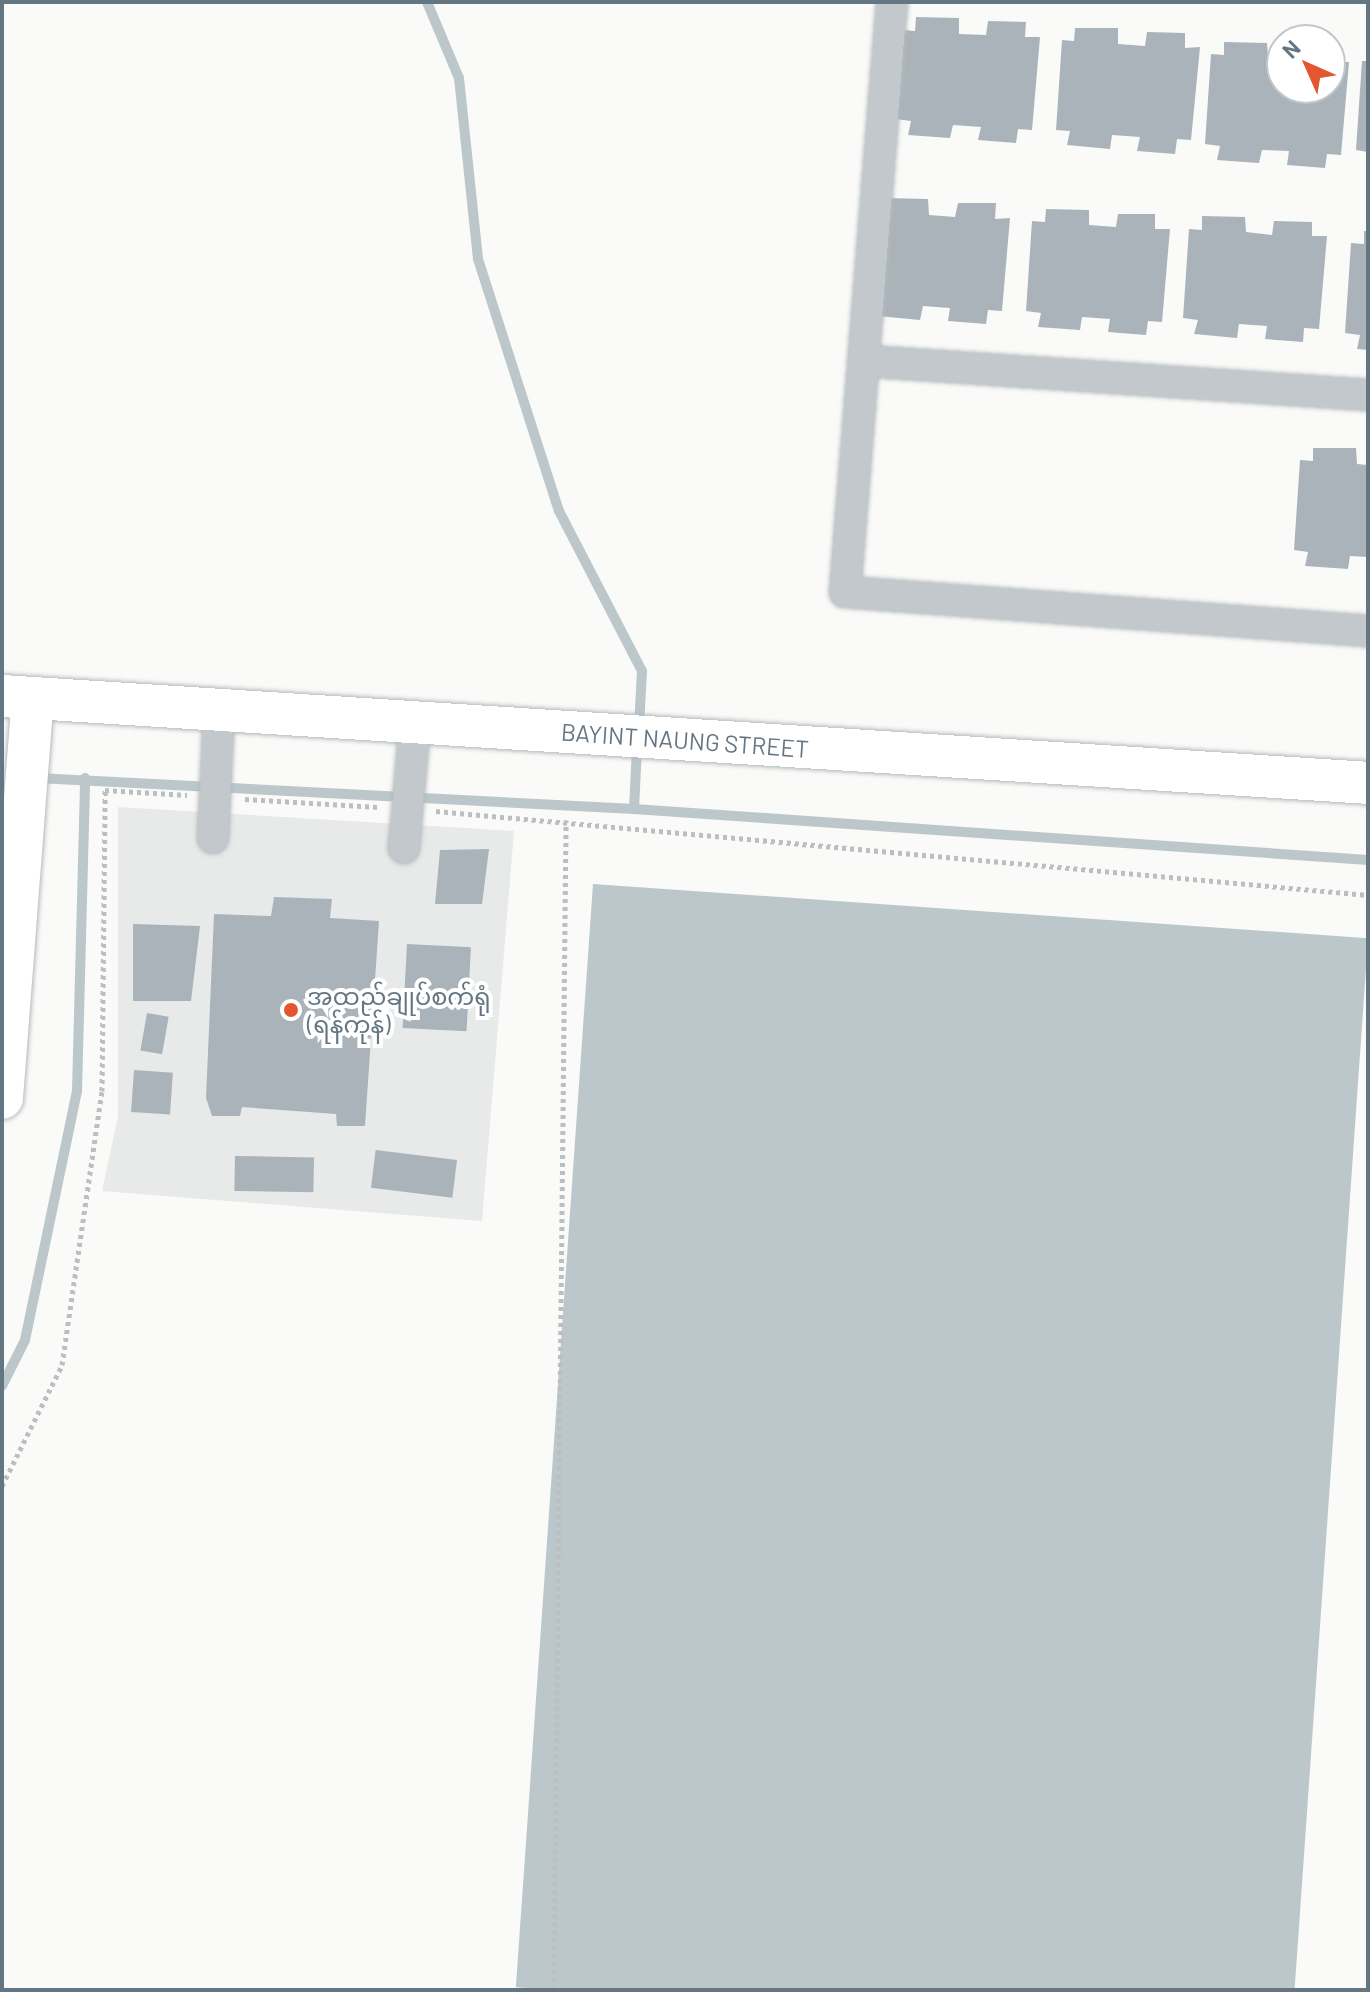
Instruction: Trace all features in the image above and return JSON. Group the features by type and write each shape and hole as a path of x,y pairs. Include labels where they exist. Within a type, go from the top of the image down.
{"street":[{"path":"892,2 845,592 1368,631"},
{"path":"864,361 1368,395"},
{"path":"2,1098 17,698"},
{"name":"BAYINT NAUNG STREET","path":"17,698 1368,783"},
{"path":"213,838 219,710"},
{"path":"404,848 415,723"}],"path":[{"path":"2,1486 62,1365 102,1091 105,790 200,796"},
{"path":"232,798 391,808"},
{"path":"423,810 566,820 1368,895"},
{"path":"554,1990 566,820"}],"shaded area":[{"path":"118,807 514,831 482,1221 102,1191 118,1116"},
{"path":"593,884 1368,938 1295,1990 554,1990 516,1987"}],"building":[{"path":"916,17 959,18 959,34 986,35 988,21 1026,22 1025,37 1040,37 1032,130 1018,129 1016,143 978,140 981,127 953,125 950,138 908,135 911,121 896,119 902,30 915,31"},
{"path":"1075,28 1118,28 1118,44 1145,46 1147,32 1185,33 1185,48 1200,47 1191,140 1177,139 1175,154 1137,151 1140,137 1112,135 1110,149 1067,145 1070,131 1056,130 1062,40 1074,41"},
{"path":"1224,42 1266,43 1266,104 1345,104 1341,155 1327,154 1325,168 1287,165 1289,151 1262,150 1259,163 1217,160 1220,146 1205,144 1211,54 1224,55"},
{"path":"1362,61 1368,61 1368,152 1356,150"},
{"path":"1346,62 1349,62 1346,97"},
{"path":"886,198 928,199 929,215 955,217 958,203 996,203 995,219 1010,218 1002,311 988,310 986,324 948,321 950,308 923,306 920,320 878,316"},
{"path":"1046,209 1089,210 1089,225 1116,227 1118,214 1155,214 1155,229 1170,229 1162,322 1148,321 1146,335 1108,332 1110,319 1082,317 1080,330 1038,327 1041,313 1026,311 1032,221 1045,222"},
{"path":"1202,216 1245,217 1246,232 1272,235 1274,221 1312,222 1312,236 1327,236 1319,329 1304,328 1303,342 1265,339 1267,326 1239,324 1237,338 1194,334 1198,320 1183,318 1189,229 1202,230"},
{"path":"1364,231 1368,231 1368,350 1357,349 1360,335 1345,333 1351,243 1364,244"},
{"path":"1313,448 1356,448 1357,464 1368,465 1368,557 1350,556 1348,569 1305,566 1308,552 1294,550 1300,460 1313,461"},
{"path":"489,849 482,904 435,904 440,850"},
{"name":"အထည်ချုပ်စက်ရုံ (ရန်ကုန်)","path":"274,897 332,899 330,918 379,921 365,1126 337,1126 336,1114 242,1107 240,1116 212,1116 206,1098 214,914 271,916"},
{"path":"133,924 200,926 191,1001 133,1001"},
{"path":"407,944 471,947 467,1031 403,1028"},
{"path":"147,1013 169,1017 162,1054 140,1050"},
{"path":"134,1070 173,1073 170,1115 131,1112"},
{"path":"376,1150 457,1160 452,1198 371,1188"},
{"path":"235,1156 314,1157 313,1192 234,1191"}],"waterway":[{"path":"427,2 459,78 478,259 559,511 642,671 639,727"},
{"path":"634,809 637,747"},
{"path":"37,778 634,809 1368,860"},
{"path":"2,1386 25,1340 77,1091 85,778"}],"place":[{"name":"အထည်ချုပ်စက်ရုံ (ရန်ကုန်)","path":"291,1010"}]}
